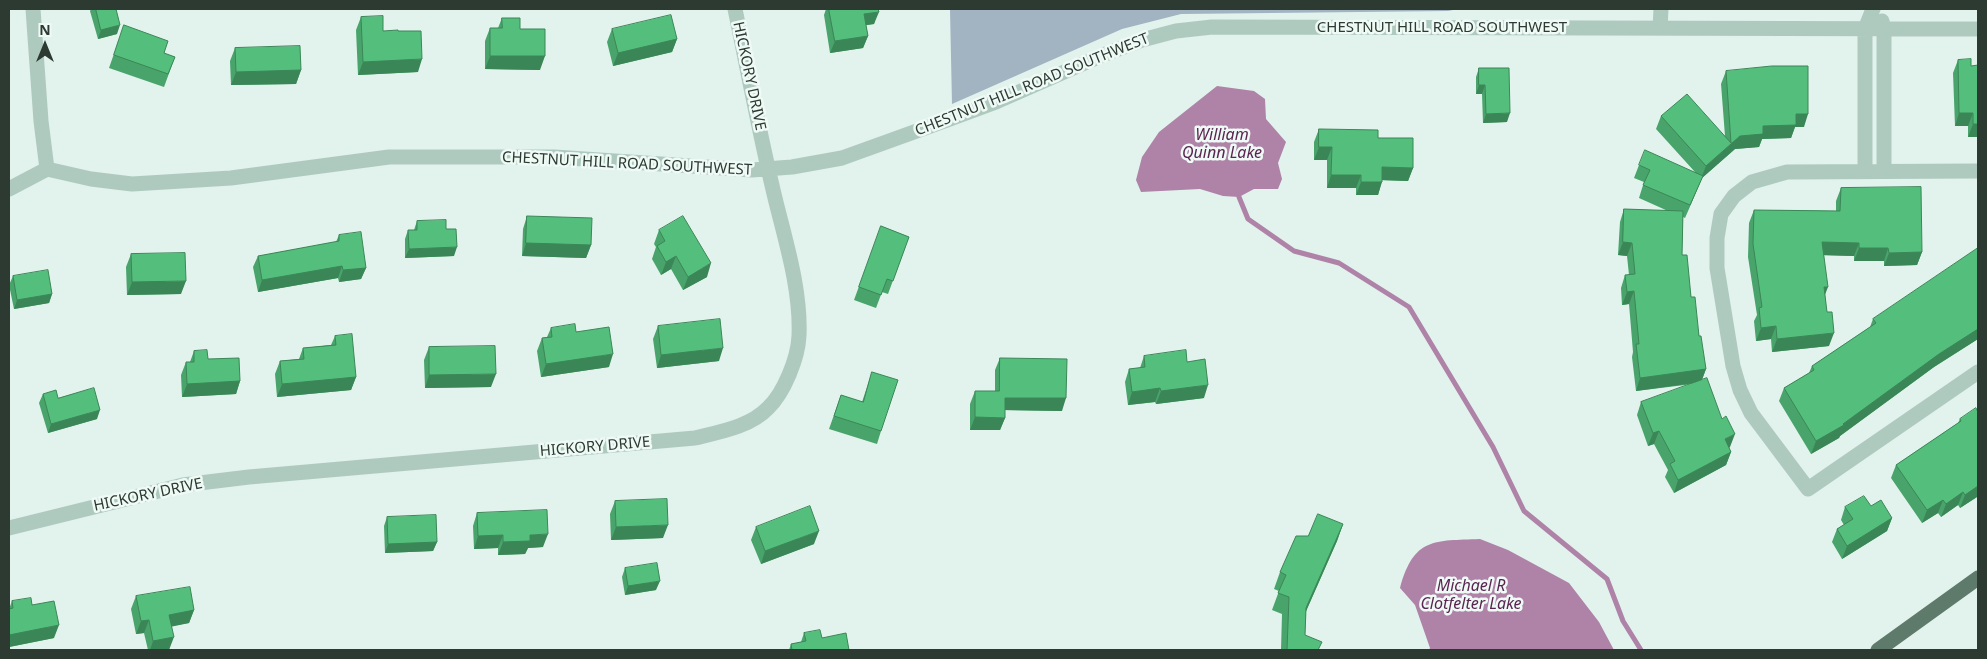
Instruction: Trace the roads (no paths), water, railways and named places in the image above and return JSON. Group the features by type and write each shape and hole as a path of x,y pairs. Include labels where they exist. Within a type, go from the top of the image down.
{"main road":[{"path":"1878,650 1978,578"}],"street":[{"path":"9,189 47,170 41,121 33,9"},
{"name":"HICKORY DRIVE","path":"9,528 183,485 259,476 695,438 723,431 750,421 768,409 781,389 793,364 799,339 799,310 786,239 769,170 735,9"},
{"path":"1660,28 1661,9"},
{"path":"1864,172 1865,29 1874,9"},
{"path":"1879,9 1884,29 1884,172"},
{"name":"CHESTNUT HILL ROAD SOUTHWEST","path":"47,170 91,180 132,184 231,178 389,157 554,157 769,170 842,158 996,102 1142,40 1176,31 1212,27 1978,29"},
{"path":"1865,91 1884,91"},
{"path":"1978,171 1787,172 1752,182 1734,196 1721,214 1717,238 1717,268 1733,366 1740,390 1751,413 1808,489 1978,372"}],"water":[{"name":"William Quinn Lake","path":"1217,86 1254,91 1265,99 1266,119 1286,142 1278,163 1282,179 1278,189 1254,189 1239,197 1223,196 1200,189 1141,192 1136,180 1142,157 1159,132"},
{"name":"Michael R Clotfelter Lake","path":"1480,539 1508,550 1569,583 1599,622 1614,650 1429,650 1430,648 1415,605 1400,588 1406,571 1412,559 1428,545 1450,540"}],"waterway":[{"path":"1239,197 1248,219 1294,251 1339,263 1409,307 1493,447 1524,511 1607,579 1623,621 1641,650"}]}
